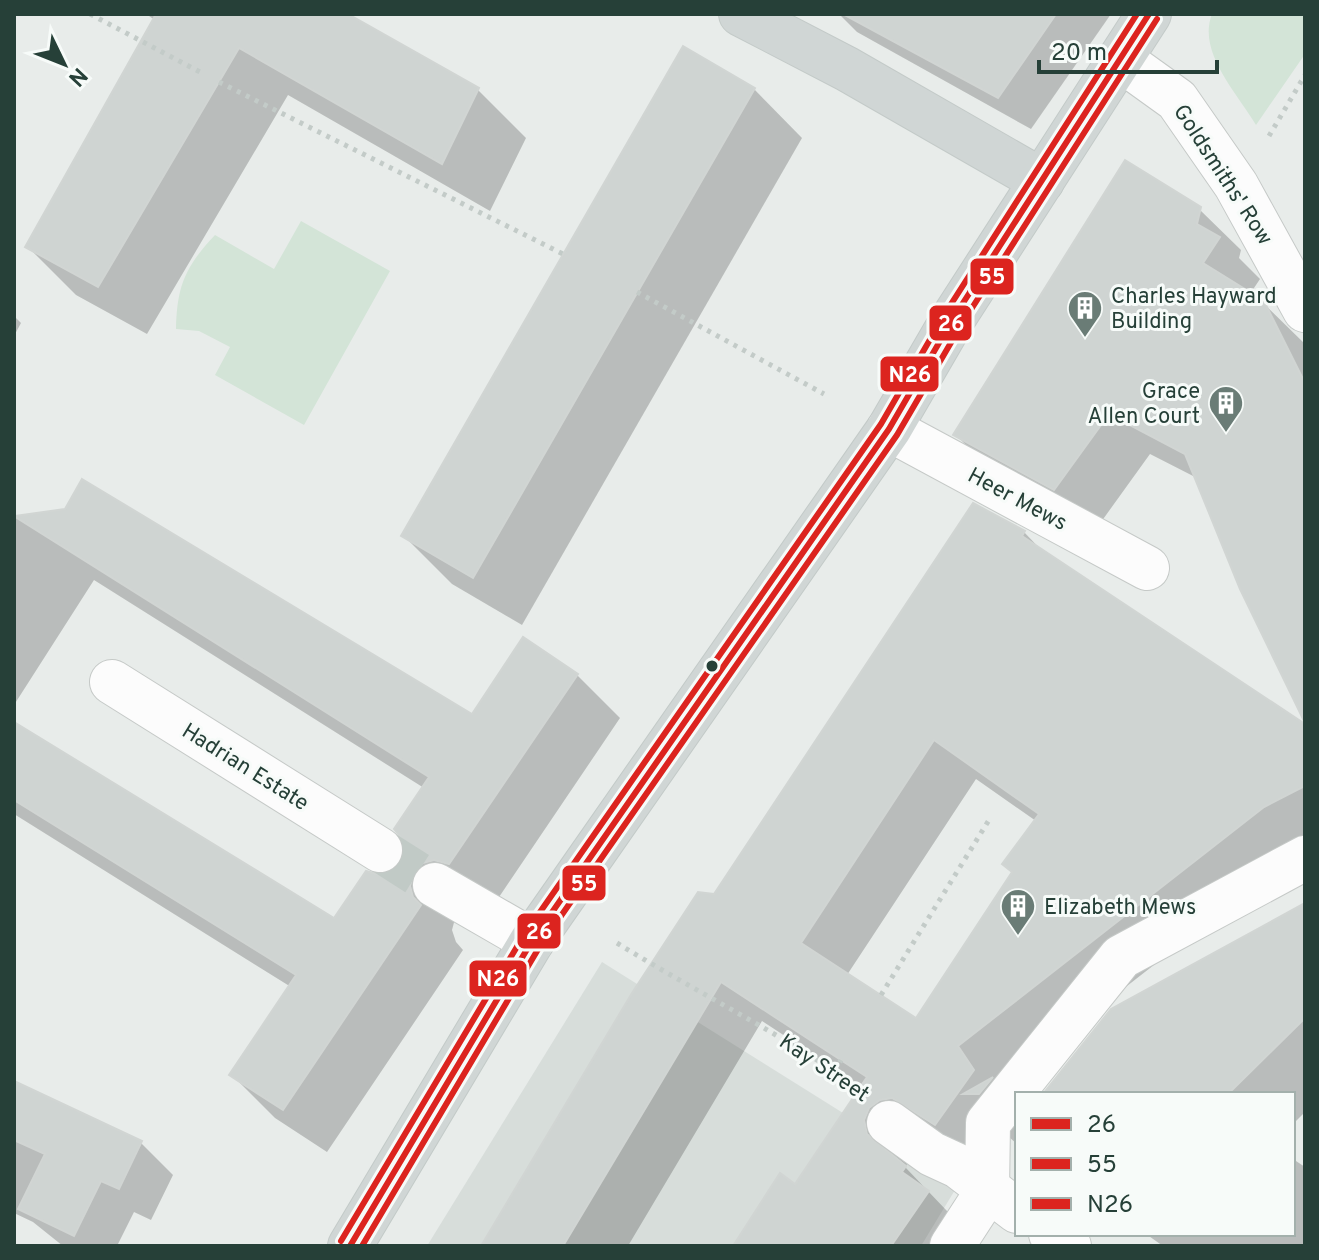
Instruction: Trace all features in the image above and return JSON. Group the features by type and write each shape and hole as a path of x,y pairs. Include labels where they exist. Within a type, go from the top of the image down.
{"main road":[{"path":"741,14 847,69 1042,181"},
{"path":"350,1246 532,941 889,429 954,317 1149,14"}],"street":[{"name":"Goldsmiths' Row","path":"1120,59 1177,100 1236,185 1291,252 1305,310"},
{"name":"Heer Mews","path":"889,429 1147,568"},
{"name":"Hadrian Estate","path":"112,682 380,850"},
{"path":"952,1246 1002,1201 988,1123 1121,957 1305,858"},
{"path":"435,885 532,941"},
{"name":"Kay Street","path":"889,1123 932,1154 958,1166 1002,1201"}],"path":[{"path":"90,14 200,72"},
{"path":"1286,107 1305,75"},
{"path":"219,82 563,254"},
{"path":"637,292 824,394"},
{"path":"881,995 989,820"},
{"name":"Kay Street","path":"617,943 705,998 729,1005 835,1071 875,1099 889,1123"},
{"path":"835,1071 841,1060"}],"shaded area":[{"path":"602,962 958,1185 921,1246 427,1246"}],"green space":[{"path":"1212,14 1305,14 1305,54 1256,125 1214,57 1209,28"},
{"path":"301,221 390,271 304,425 215,375 230,347 199,331 176,329 178,301 185,278 196,257 215,235 274,269"}],"building":[{"path":"156,14 348,14 479,88 442,164 239,48 98,287 25,247"},
{"path":"843,14 1056,14 998,98"},
{"path":"683,46 755,88 473,578 401,536"},
{"path":"1125,160 1201,207 1197,224 1220,237 1203,263 1264,301 1305,383 1305,723 1240,589 1185,454 1109,414 1054,490 953,435"},
{"path":"82,479 472,714 523,637 578,674 449,864 434,860 423,863 414,872 410,886 413,897 421,905 283,1110 229,1075 296,975 14,800 14,722 334,918 366,871 380,875 392,872 401,864 405,850 402,839 394,829 429,777 14,516 65,509"},
{"path":"973,503 1025,531 1022,536 1305,724 1305,786 1264,807 958,1046 974,1070 935,1125 892,1098 880,1100 869,1108 864,1120 867,1134 906,1166 902,1172 929,1191 891,1246 733,1246 780,1173 795,1184 867,1077 721,982 563,1246 481,1246 632,993 698,892 714,894","holes":["934,740 1039,814 1002,864 1012,872 916,1018 801,943"]},
{"path":"1305,903 1305,1018 1230,1092 1045,1092 1111,1009"},
{"path":"993,1077 979,1094 963,1094"},
{"path":"14,1081 142,1141 119,1189 101,1181 74,1236 18,1209 45,1154 14,1140"}],"tunnel":[{"path":"380,850 435,885"}],"transit line":[{"name":"N26","path":"341,1241 524,935 881,424 946,312 1137,14"},
{"name":"26","path":"350,1246 532,941 889,429 954,317 1149,14"},
{"name":"55","path":"362,1246 540,946 897,435 963,322 1157,19"}],"place":[{"name":"Charles Hayward Building","path":"1085,339"},
{"name":"Grace Allen Court","path":"1226,434"},
{"name":"Elizabeth Mews","path":"1018,937"}]}
